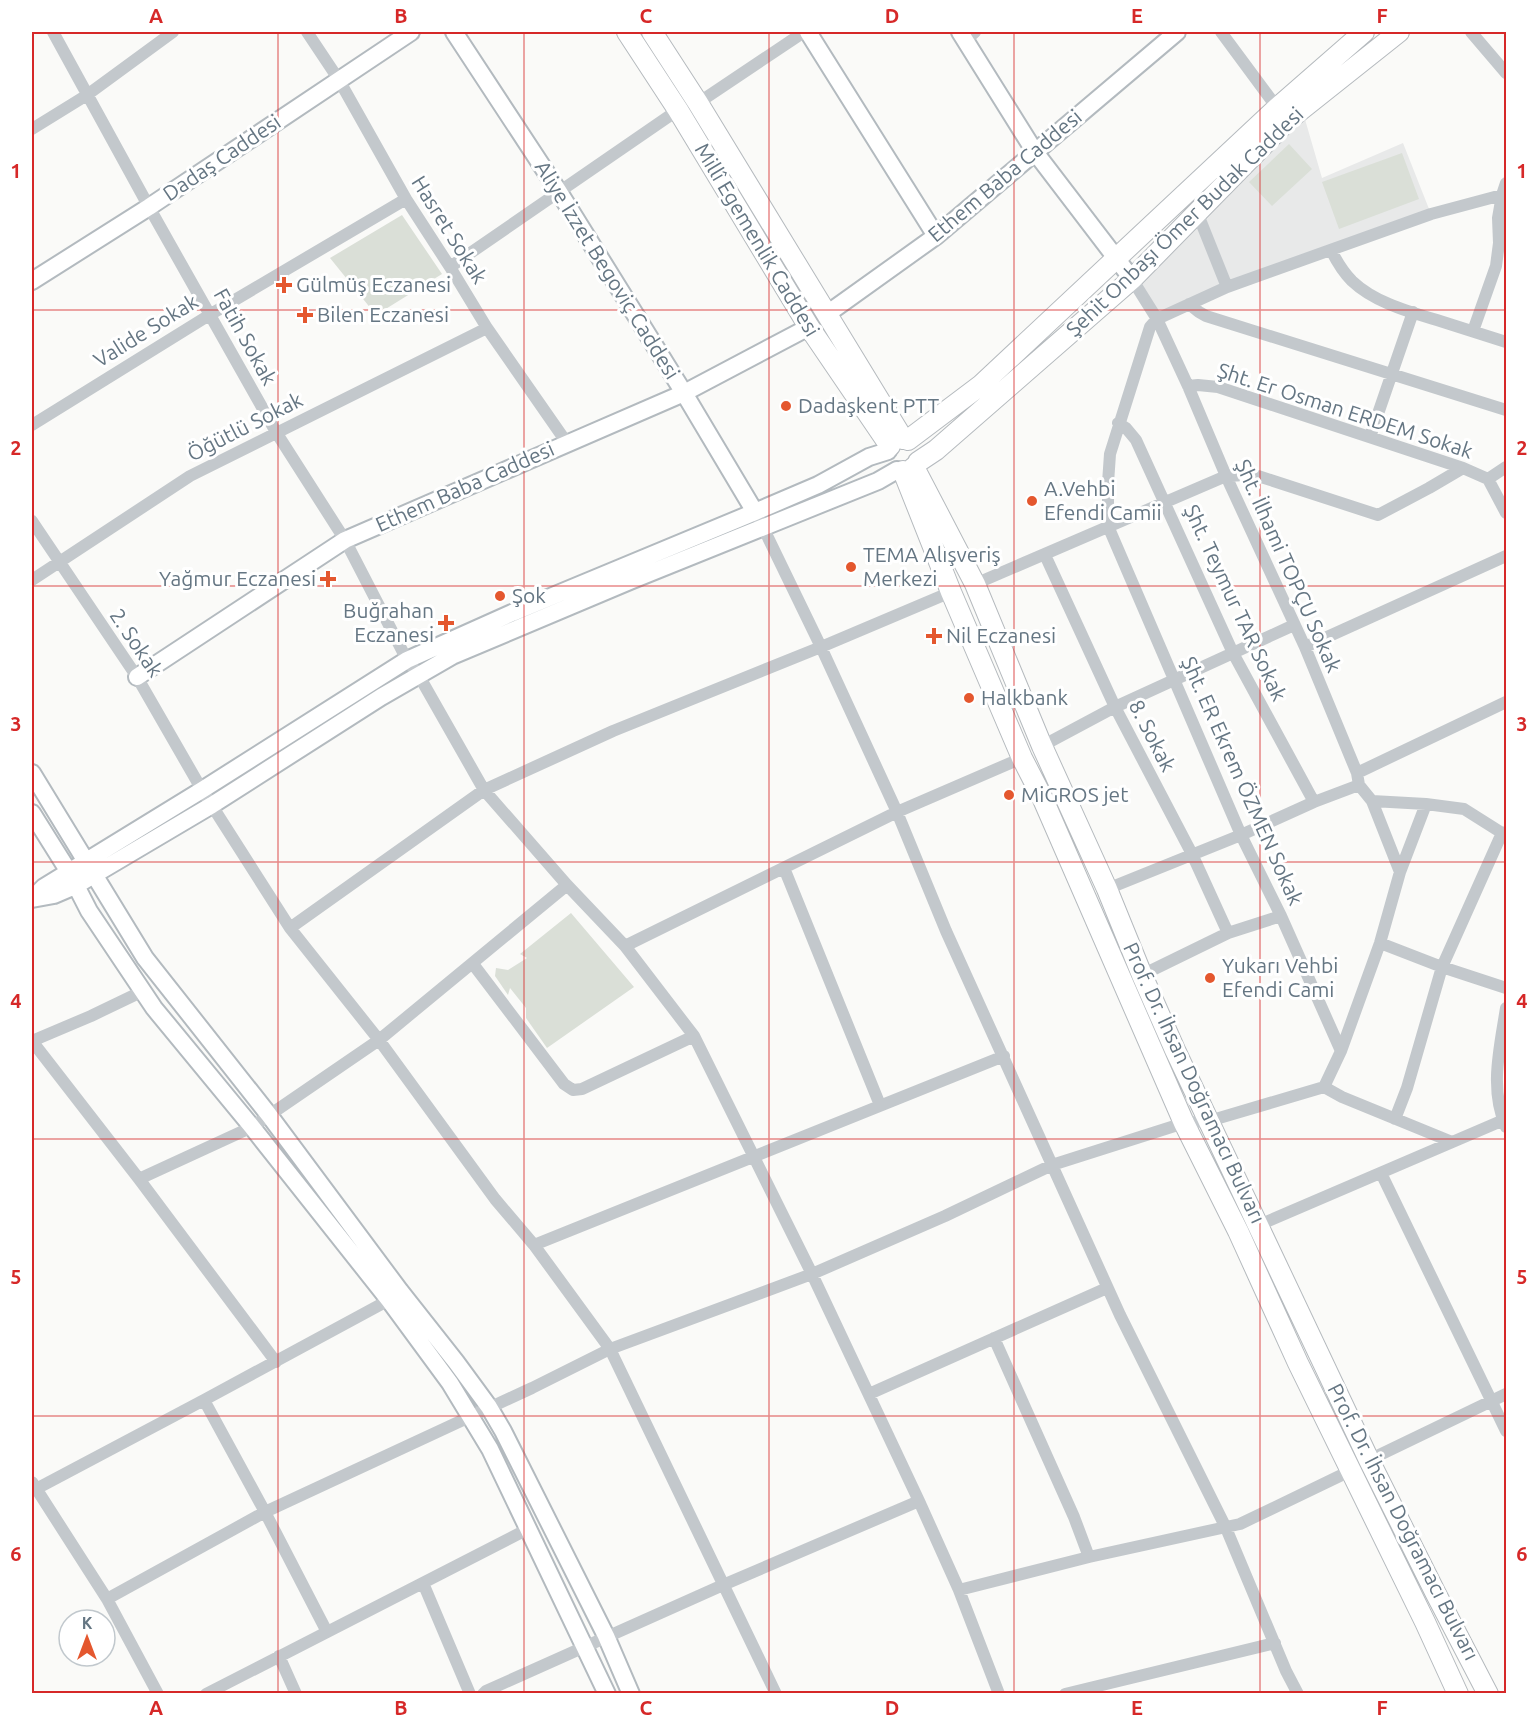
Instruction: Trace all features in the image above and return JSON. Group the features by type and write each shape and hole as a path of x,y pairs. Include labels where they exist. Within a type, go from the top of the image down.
{"main road":[{"name":"Millî Egemenlik Caddesi","path":"627,32 678,110 809,327 897,444"},
{"name":"Millî Egemenlik Caddesi","path":"652,32 827,314 897,444"},
{"name":"Şehit Onbaşı Ömer Budak Caddesi","path":"908,467 936,450 1132,279 1197,212 1282,114 1364,32"},
{"name":"Şehit Onbaşı Ömer Budak Caddesi","path":"897,444 981,385 1117,257 1282,114 1399,32"},
{"path":"897,444 918,449 908,467 889,464 887,455 897,444"},
{"name":"Prof. Dr. İhsan Doğramacı Bulvarı","path":"908,467 975,584 1042,746 1107,889 1175,1050 1370,1460 1488,1694"},
{"name":"Prof. Dr. İhsan Doğramacı Bulvarı","path":"908,467 951,592 1184,1123 1238,1231 1298,1364 1458,1694"}],"street":[{"name":"Fatih Sokak","path":"52,32 276,432 345,540 407,660 418,674 484,790 567,885 625,946 694,1036 812,1274 919,1501 959,1590 999,1694"},
{"path":"32,129 87,95 173,32"},
{"name":"Hasret Sokak","path":"306,32 339,80 406,200 487,328 567,443"},
{"name":"Dadaş Caddesi","path":"32,281 149,207 411,32"},
{"name":"Aliye İzzet Begoviç Caddesi","path":"454,32 559,192 684,393 759,520"},
{"path":"698,103 806,32 936,236"},
{"name":"Ethem Baba Caddesi","path":"827,314 936,236 1177,32"},
{"path":"1221,32 1282,114"},
{"path":"1471,32 1506,73"},
{"path":"967,34 1035,152 1132,279"},
{"path":"450,267 678,110"},
{"path":"1473,331 1503,244 1498,218 1504,189"},
{"path":"1108,526 1110,454 1150,327 1157,319 1227,287 1504,189"},
{"name":"Valide Sokak","path":"32,425 211,314 406,200"},
{"path":"1197,212 1227,287"},
{"path":"1331,250 1341,268 1365,292 1413,312 1506,342"},
{"name":"Şht. İlhami TOPÇU Sokak","path":"1132,279 1157,319 1188,386 1226,477 1305,647 1358,779 1372,801 1400,872"},
{"path":"1189,304 1206,316 1506,410"},
{"path":"1370,437 1413,312"},
{"name":"Ethem Baba Caddesi","path":"137,677 345,540 684,393 809,327"},
{"name":"Öğütlü Sokak","path":"32,580 190,477 487,328"},
{"name":"Şht. Er Osman ERDEM Sokak","path":"1188,386 1218,387 1463,468 1488,479"},
{"name":"Şht. Teymur TAR Sokak","path":"1118,423 1126,428 1136,440 1233,653 1314,802"},
{"path":"90,868 212,805 418,674 452,656 630,581 759,520 818,485 897,444"},
{"path":"32,898 44,887 72,879 90,868 202,790 407,660 523,608 759,520 878,481 908,467"},
{"path":"1506,467 1488,479 1506,513"},
{"path":"975,584 1226,477 1258,476 1378,515 1463,468"},
{"path":"759,520 897,812 946,931 1107,1288 1226,1528 1286,1671 1298,1694"},
{"name":"2. Sokak","path":"32,521 58,563 137,677 202,790 290,928 379,1040 495,1199 534,1245 610,1349 776,1694"},
{"name":"Şht. ER Ekrem ÖZMEN Sokak","path":"1108,526 1242,835 1341,1051"},
{"name":"8. Sokak","path":"1045,555 1115,707 1192,854 1228,933"},
{"path":"1305,647 1506,556"},
{"path":"290,928 484,790 613,731 951,592"},
{"path":"625,946 897,812 1022,758 1115,707 1294,625"},
{"path":"1107,889 1242,835 1314,802 1506,702"},
{"path":"32,773 145,958 269,1115 489,1407 606,1636 631,1694"},
{"path":"1372,801 1464,809 1504,833 1442,967 1407,1088 1395,1119"},
{"path":"1324,1087 1341,1051 1380,943 1400,872 1426,804"},
{"path":"32,813 89,911 154,1008 252,1126 389,1300 450,1383 490,1449 607,1694"},
{"path":"784,868 880,1105"},
{"path":"139,1179 252,1126 379,1040 567,885"},
{"path":"1142,975 1228,933 1281,916"},
{"path":"1380,943 1506,988"},
{"path":"473,964 564,1084 573,1090 582,1089 694,1036"},
{"path":"143,991 32,1041 276,1362"},
{"path":"1258,1225 1452,1142 1505,1122 1498,1099 1497,1065 1506,1008"},
{"path":"534,1245 1004,1056"},
{"path":"107,1599 265,1512 610,1349 812,1274 945,1216 1052,1165 1184,1123 1209,1121 1324,1087 1342,1097 1452,1142"},
{"path":"1381,1173 1506,1431"},
{"path":"869,1394 1107,1288"},
{"path":"158,1694 107,1599 34,1485 204,1400 389,1300"},
{"path":"994,1338 1074,1517 1089,1557"},
{"path":"1370,1460 1506,1394"},
{"path":"204,1400 327,1632"},
{"path":"959,1590 1089,1557 1226,1528 1254,1518 1350,1471"},
{"path":"483,1694 606,1636 919,1501"},
{"path":"206,1694 528,1529"},
{"path":"423,1583 470,1694"},
{"path":"1065,1694 1275,1643"},
{"path":"279,1656 296,1694"}],"shaded area":[{"path":"1302,109 1322,178 1403,143 1431,214 1157,319 1132,279"},
{"path":"1289,144 1312,169 1272,206 1249,182"},
{"path":"1402,153 1419,199 1339,229 1322,182"},
{"path":"402,215 442,274 376,315 330,258"},
{"path":"571,913 634,987 547,1048 526,1018 526,1008 510,988 508,995 495,976 496,968 508,970 527,958 520,954"}],"place":[{"name":"Gülmüş Eczanesi","path":"284,285"},
{"name":"Bilen Eczanesi","path":"305,315"},
{"name":"Dadaşkent PTT","path":"786,406"},
{"name":"A.Vehbi Efendi Camii","path":"1032,501"},
{"name":"TEMA Alışveriş Merkezi","path":"851,567"},
{"name":"Yağmur Eczanesi","path":"328,579"},
{"name":"Şok","path":"500,596"},
{"name":"Buğrahan Eczanesi","path":"446,623"},
{"name":"Nil Eczanesi","path":"934,636"},
{"name":"Halkbank","path":"969,698"},
{"name":"MiGROS jet","path":"1009,795"},
{"name":"Yukarı Vehbi Efendi Cami","path":"1210,978"}]}
